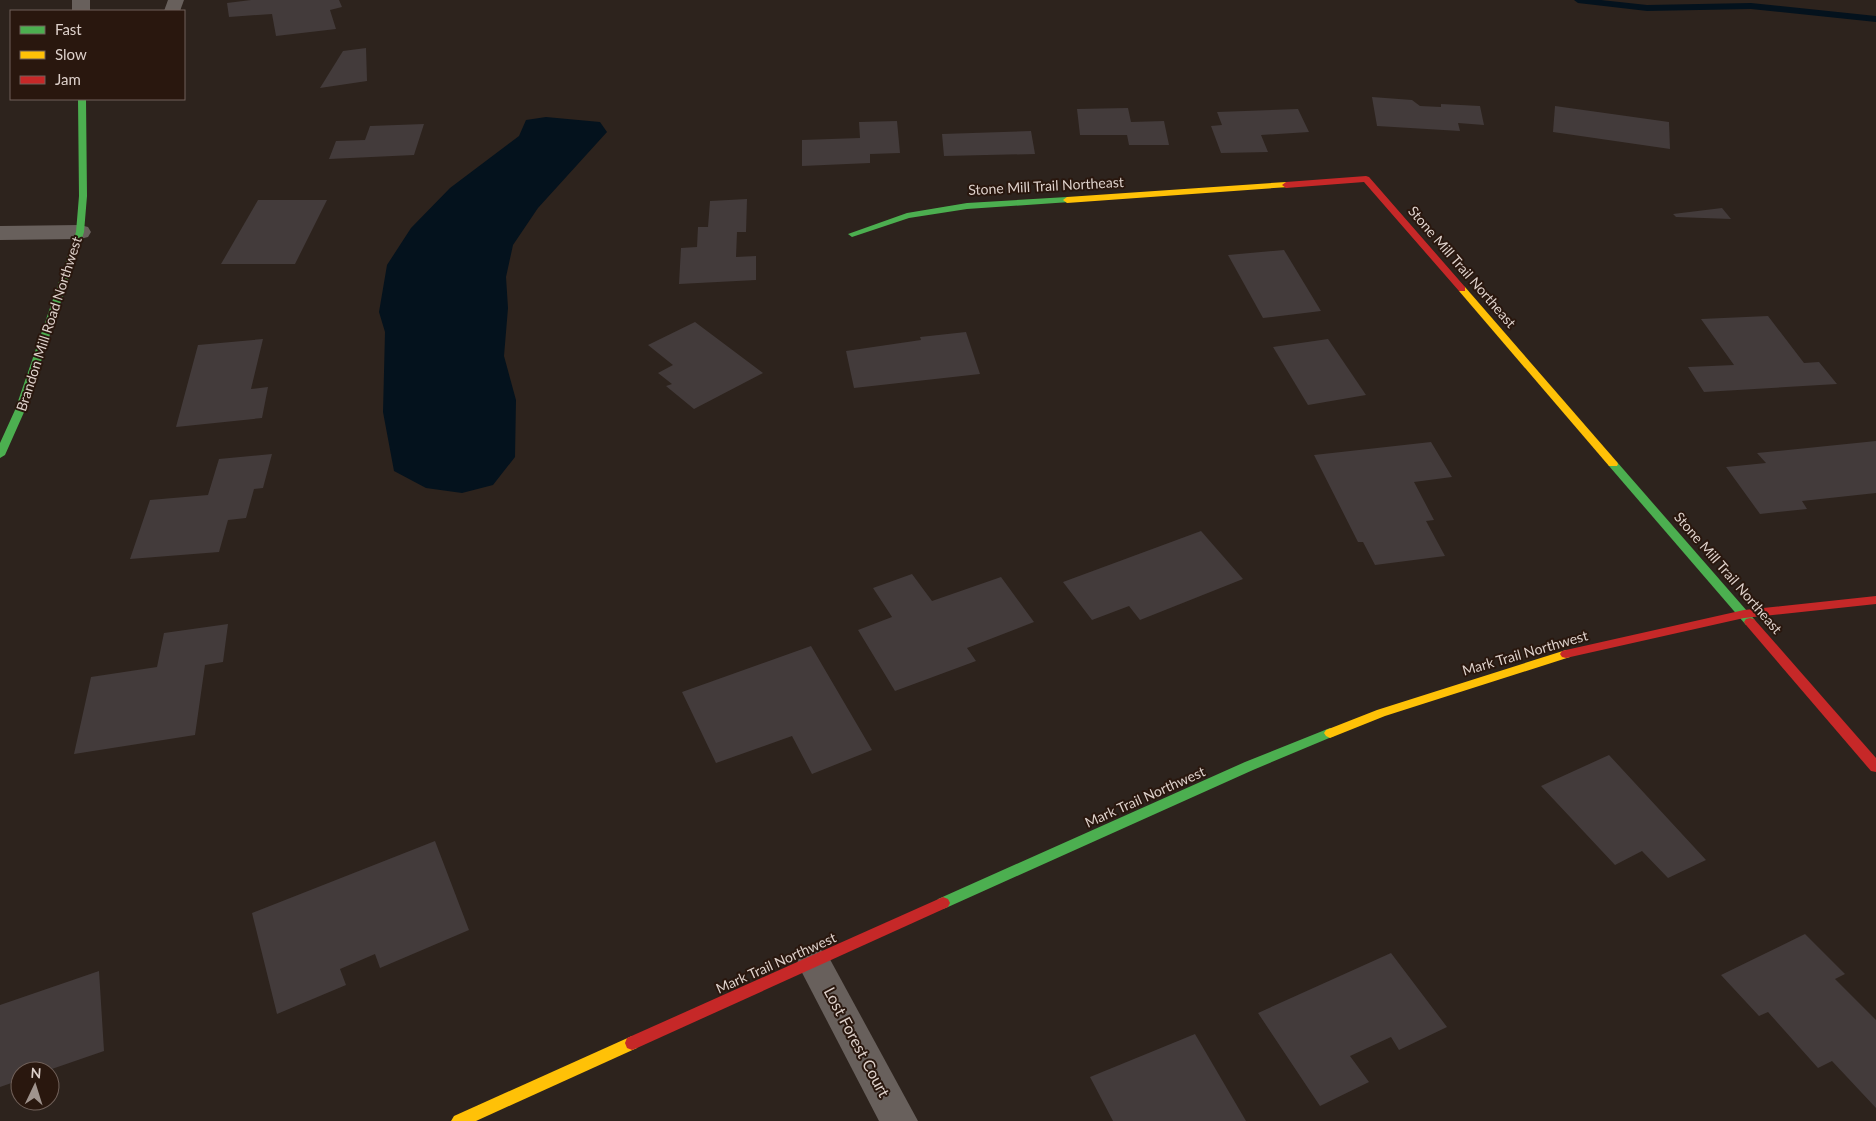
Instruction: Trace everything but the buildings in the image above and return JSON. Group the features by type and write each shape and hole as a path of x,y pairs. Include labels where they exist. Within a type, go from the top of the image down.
{"street":[{"name":"Brandon Mill Road Northwest","path":"0,455 20,410 80,232 83,196 82,100"},
{"name":"Stone Mill Trail Northeast","path":"852,234 907,216 967,206 1366,179 1876,767"},
{"path":"0,233 80,232"},
{"name":"Mark Trail Northwest","path":"459,1121 1249,766 1381,713 1562,655 1744,614 1876,600"},
{"name":"Lost Forest Court","path":"814,962 899,1121"}],"water":[{"path":"546,117 600,122 607,132 538,208 513,245 506,277 508,308 504,356 516,400 515,457 493,485 462,493 426,488 394,471 383,412 385,332 379,312 387,265 411,228 450,188 519,136 526,120"}],"waterway":[{"path":"1578,0 1647,8 1751,6 1876,19"}],"traffic: fast":[{"path":"0,455 20,410 80,232 83,196 82,100"},
{"path":"852,234 907,216 967,206 1067,200"},
{"path":"1613,464 1750,622"},
{"path":"943,903 1249,766 1330,733"}],"traffic: slow":[{"path":"1067,200 1286,185"},
{"path":"1462,289 1613,464"},
{"path":"1330,733 1381,713 1566,654"},
{"path":"459,1121 632,1043"}],"traffic: jam":[{"path":"1286,185 1366,179 1462,289"},
{"path":"1566,654 1744,614 1876,600"},
{"path":"1750,622 1876,767"},
{"path":"632,1043 943,903"}]}
